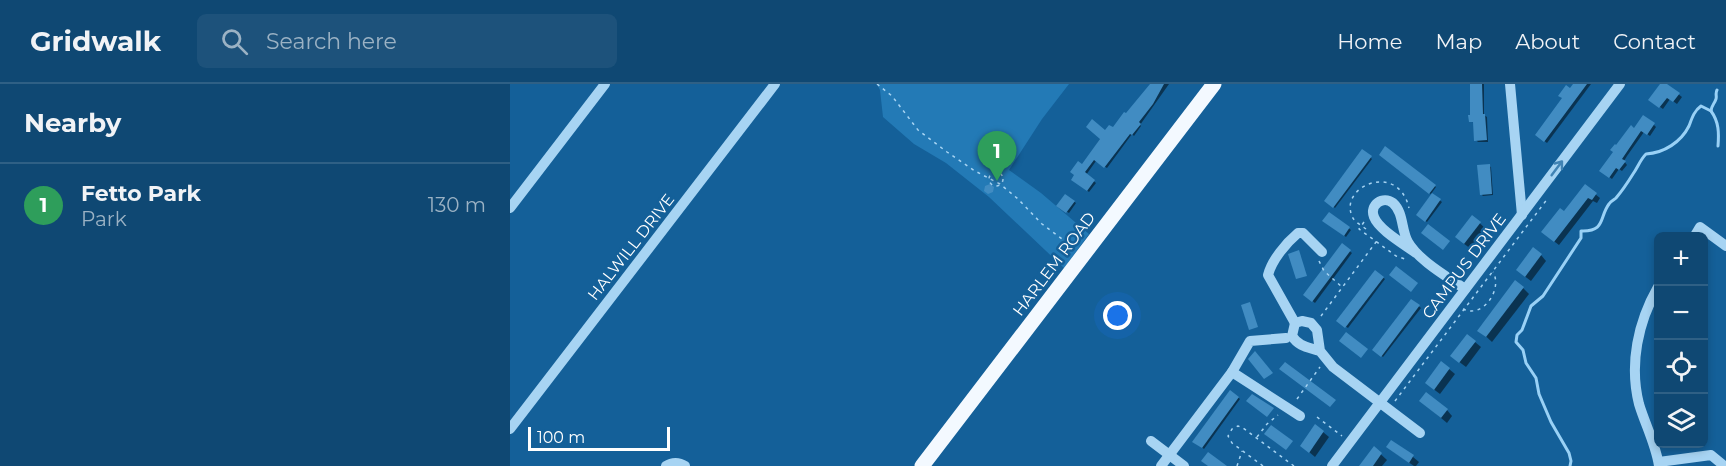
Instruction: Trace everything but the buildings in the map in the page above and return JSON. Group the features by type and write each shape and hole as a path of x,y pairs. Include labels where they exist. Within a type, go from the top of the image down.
{"main road":[{"name":"HARLEM ROAD","path":"922,466 1214,84"}],"street":[{"path":"510,208 605,84"},
{"name":"HALWILL DRIVE","path":"510,429 514,417 775,84"},
{"path":"1510,84 1522,214"},
{"name":"CAMPUS DRIVE","path":"1332,466 1620,84"},
{"path":"1412,257 1400,214 1390,201 1379,201 1372,215 1378,223 1412,257 1465,290"},
{"path":"1320,256 1303,232 1298,232 1270,267 1268,275 1295,323 1292,336 1296,343 1320,351"},
{"path":"1708,233 1726,246"},
{"path":"1654,296 1644,314 1640,329 1635,376 1639,401 1659,464 1711,455 1722,466"},
{"path":"1295,323 1302,321 1311,323 1317,330 1320,351 1333,366 1420,434"},
{"path":"1161,466 1232,372 1250,341 1286,338"},
{"path":"1232,372 1300,416"},
{"path":"1151,441 1184,466"},
{"path":"666,466 678,463 684,466"}],"path":[{"path":"877,84 892,96 918,130 947,152 1000,184 1018,198 1042,224 1070,245"},
{"path":"989,178 993,173 999,172 1003,178 1000,184"},
{"path":"1393,403 1548,198"},
{"path":"1366,219 1359,229 1396,256 1412,257"},
{"path":"1319,319 1379,238"},
{"path":"1320,256 1324,271 1342,287"},
{"path":"1463,309 1471,312 1477,310 1492,298 1496,280 1490,269"},
{"path":"1297,399 1323,364"},
{"path":"1256,438 1267,424 1280,414"},
{"path":"1317,417 1345,438"},
{"path":"1263,466 1229,440 1228,436 1232,429 1238,426 1243,428 1294,466"},
{"path":"1237,466 1242,451"}],"shaded area":[{"path":"877,84 1069,84 1042,119 1009,170 1041,193 1089,234 1064,268 989,197 946,163 914,144 883,117 880,90"}],"waterway":[{"path":"1570,466 1569,453 1551,422 1539,394 1536,378 1526,363 1523,350 1516,342 1517,335 1522,330 1531,306 1543,296 1581,238 1581,231 1595,229 1601,223 1609,204 1623,189 1646,154 1665,149 1677,142 1686,132 1695,112 1701,106 1711,111 1717,90"},
{"path":"1711,111 1718,128 1718,146"}],"place":[{"name":"Fetto Park","path":"997,181"}]}
